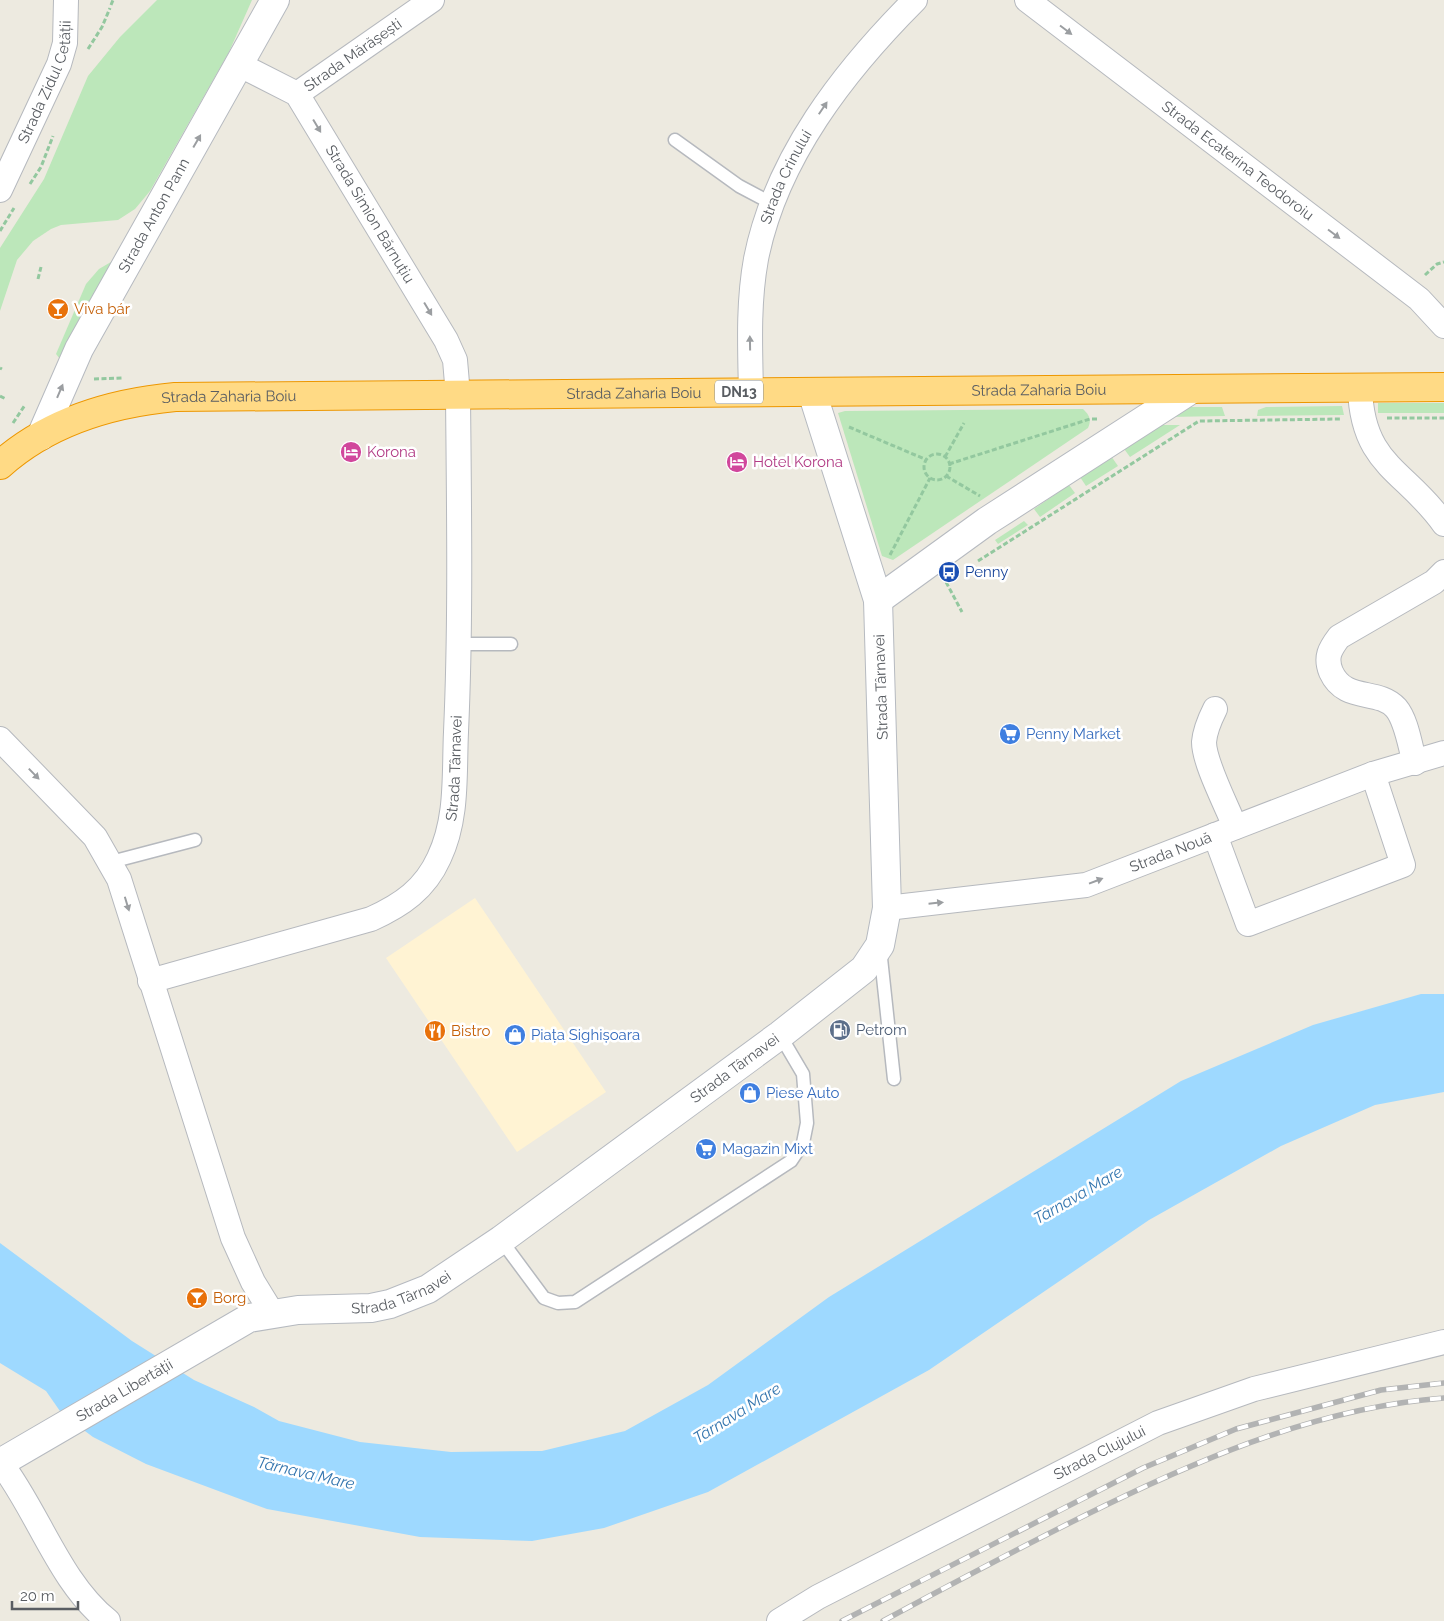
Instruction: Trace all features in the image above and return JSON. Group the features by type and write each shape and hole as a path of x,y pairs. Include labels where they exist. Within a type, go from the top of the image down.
{"highway":[{"name":"Strada Zaharia Boiu","path":"41,436 63,424 105,408 144,400 175,397 1444,387"},
{"name":"DN13","path":"0,465 15,452 41,436"}],"street":[{"name":"Strada Zidul Cetății","path":"0,190 61,59 65,43 66,0"},
{"name":"Strada Anton Pann","path":"41,436 79,349 240,66 275,0"},
{"name":"Strada Mărășești","path":"297,94 432,0"},
{"name":"Strada Crinului","path":"751,392 750,325 752,287 757,258 774,204 793,160 813,123 839,84 874,41 915,0"},
{"name":"Strada Ecaterina Teodoroiu","path":"1027,0 1414,295 1444,326"},
{"path":"240,66 297,94"},
{"name":"Strada Simion Bărnuțiu","path":"297,94 446,340 455,360 458,395 460,644"},
{"path":"1360,388 1362,418 1373,447 1400,477 1432,506 1444,524"},
{"path":"887,594 1004,510 1192,389"},
{"name":"Strada Târnavei","path":"260,1315 298,1310 346,1310 390,1304 428,1289 501,1240 780,1035 864,969 880,944 887,908 887,594 812,392"},
{"path":"1415,763 1397,709 1388,702 1346,690 1334,678 1327,663 1329,649 1339,637 1434,582 1444,572"},
{"name":"Strada Târnavei","path":"150,981 371,919 407,900 424,884 439,858 446,840 455,802 460,644"},
{"path":"1215,708 1207,727 1204,743 1248,924 1403,865 1373,774"},
{"path":"0,739 95,837 111,862 119,880 233,1238 253,1282 260,1315"},
{"name":"Strada Nouă","path":"887,908 1086,885 1373,774 1444,753"},
{"name":"Strada Libertății","path":"3,1461 260,1315"},
{"name":"Strada Clujului","path":"779,1621 818,1597 1158,1423 1254,1389 1444,1342"},
{"path":"3,1461 77,1587 100,1617"}],"lane":[{"path":"674,140 739,186 774,204"},
{"path":"460,644 511,644"},
{"path":"111,862 195,840"},
{"path":"880,944 894,1078"},
{"path":"501,1240 544,1298 558,1303 575,1302 791,1162 803,1143 807,1123 803,1074 780,1035"}],"path":[{"path":"111,5 113,0"},
{"path":"38,279 41,267"},
{"path":"0,396 6,399"},
{"path":"11,425 28,402"},
{"path":"1190,420 1444,418"},
{"path":"950,464 1090,419 1100,419"},
{"path":"976,562 1199,421"},
{"path":"945,457 964,423"},
{"path":"848,427 927,460"},
{"path":"933,455 945,457 950,464 946,476 939,480 930,478 925,472 927,460 933,455"},
{"path":"946,476 1004,510"},
{"path":"887,594 890,577 887,560 930,478"},
{"path":"952,577 945,582 962,612"}],"shaded area":[{"path":"475,898 606,1092 517,1152 386,958"}],"green space":[{"path":"157,0 252,0 229,52 150,191 135,209 118,220 61,225 33,241 17,260 0,311 0,248 44,179 88,76 120,37"},
{"path":"116,259 60,359 56,354 86,284 99,269"},
{"path":"1378,403 1444,403 1444,413 1378,413"},
{"path":"1342,406 1344,415 1257,416 1258,410 1266,407"},
{"path":"1183,407 1222,407 1225,416 1168,417"},
{"path":"1083,409 1089,417 1088,428 893,560 882,556 838,413 845,411"},
{"path":"1153,425 1180,425 1130,457 1122,446"},
{"path":"1111,456 1118,466 1086,486 1080,477"},
{"path":"1069,485 1075,493 1040,517 1034,509"},
{"path":"1024,521 1028,525 998,544 995,540"}],"water":[{"name":"Târnava Mare","path":"1421,994 1444,994 1444,1092 1375,1105 1281,1146 1149,1220 929,1370 708,1492 604,1528 532,1541 420,1537 267,1509 146,1464 93,1437 62,1414 46,1391 0,1363 0,1243 132,1341 194,1380 254,1407 279,1421 360,1442 451,1452 542,1451 625,1431 708,1385 829,1297 1181,1081 1313,1025"}],"railway":[{"path":"842,1621 1143,1468 1236,1429 1381,1390 1444,1383"},
{"path":"883,1621 1076,1520 1185,1468 1227,1451 1312,1422 1355,1411 1399,1403 1444,1398"}],"place":[{"name":"Viva bár","path":"58,309"},
{"name":"Korona","path":"351,452"},
{"name":"Hotel Korona","path":"737,462"},
{"name":"Penny","path":"949,572"},
{"name":"Penny Market","path":"1010,734"},
{"name":"Petrom","path":"840,1030"},
{"name":"Bistro","path":"435,1031"},
{"name":"Piața Sighișoara","path":"515,1035"},
{"name":"Piese Auto","path":"750,1093"},
{"name":"Magazin Mixt","path":"706,1149"},
{"name":"Borg","path":"197,1298"}]}
